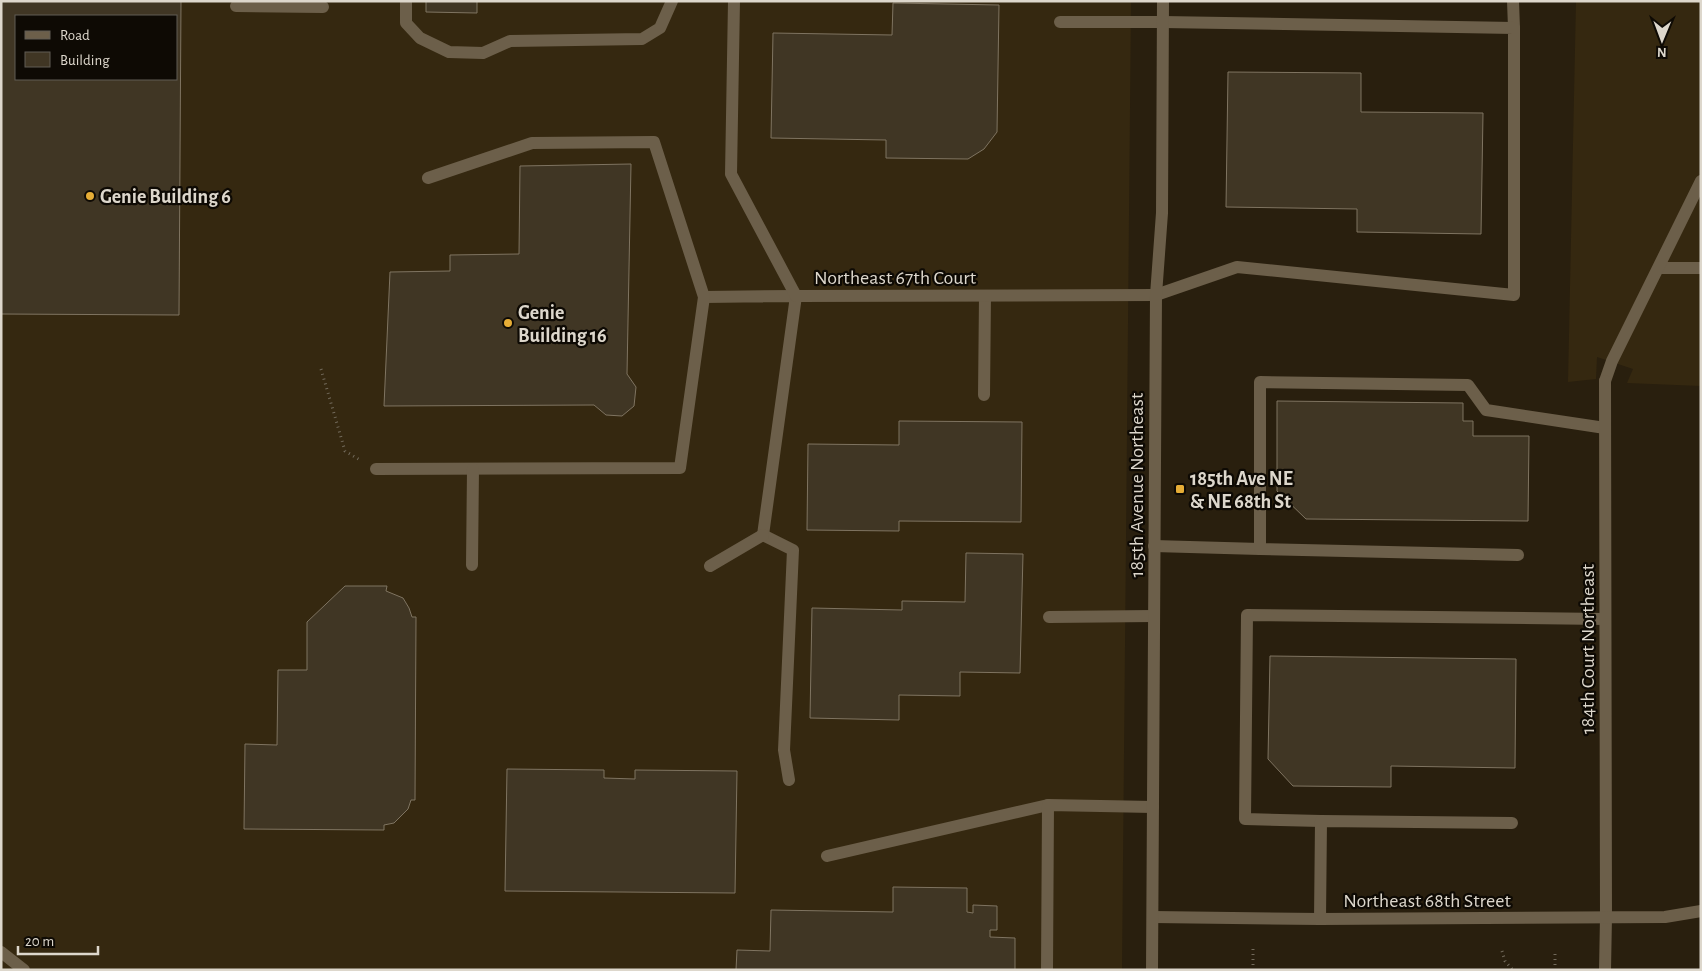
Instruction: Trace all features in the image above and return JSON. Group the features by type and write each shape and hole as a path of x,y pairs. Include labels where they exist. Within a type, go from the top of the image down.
{"street":[{"path":"406,1 406,23 420,38 450,52 483,53 510,41 642,39 660,28 672,1"},
{"name":"Northeast 67th Court","path":"734,1 731,174 796,296 1156,295 1237,267 1514,295 1514,28"},
{"name":"185th Avenue Northeast","path":"1152,970 1156,295 1162,213 1163,1"},
{"path":"1060,22 1514,28 1513,1"},
{"path":"236,6 323,7"},
{"path":"376,469 680,468 704,297 654,142 532,143 428,178"},
{"path":"1701,181 1659,268 1701,268"},
{"name":"184th Court Northeast","path":"1605,970 1605,381 1612,361 1659,268"},
{"path":"704,297 796,296 763,535"},
{"path":"984,395 985,296"},
{"path":"1260,549 1260,382 1468,385 1486,410 1605,428"},
{"path":"472,565 473,469"},
{"path":"710,566 763,535"},
{"path":"763,535 793,550 784,750 789,780"},
{"path":"1154,546 1518,555"},
{"path":"1049,617 1154,616"},
{"path":"1512,822 1246,819 1247,616 1605,619"},
{"path":"1047,970 1048,805"},
{"path":"827,856 1048,805 1153,807"},
{"path":"1320,919 1321,820"},
{"name":"Northeast 68th Street","path":"1153,918 1664,917 1701,911"},
{"path":"1,952 24,970"}],"path":[{"path":"321,369 345,451 376,469"},
{"path":"1253,948 1253,970"},
{"path":"1502,951 1505,961 1513,970"},
{"path":"1555,951 1555,970"}],"shaded area":[{"path":"1,1 1131,1 1122,970 1,970"},
{"path":"1576,1 1701,1 1701,386 1627,383 1633,369 1597,357 1596,379 1568,382"}],"building":[{"name":"Genie Building 6","path":"1,1 181,1 179,315 1,314"},
{"path":"426,1 477,1 477,13 426,12"},
{"path":"893,3 999,5 997,132 984,149 968,159 886,158 886,140 771,138 773,33 892,35"},
{"path":"1228,72 1361,73 1361,112 1483,113 1481,234 1357,232 1357,209 1226,207"},
{"name":"Genie Building 16","path":"631,164 627,374 636,387 634,406 622,416 606,415 594,405 384,406 390,272 450,271 450,255 519,254 520,166"},
{"path":"1277,401 1463,403 1463,421 1473,421 1473,436 1529,436 1528,521 1306,519 1277,491"},
{"path":"899,421 1022,422 1021,522 899,521 899,531 807,530 808,444 899,445"},
{"path":"966,553 1023,554 1020,673 960,672 960,696 899,695 899,720 810,718 812,608 902,610 902,601 965,602"},
{"path":"345,586 387,586 386,591 403,598 412,617 416,617 415,800 411,800 408,809 394,823 384,825 384,830 244,829 245,744 277,745 278,670 307,670 307,622"},
{"path":"1270,656 1516,659 1515,768 1391,766 1391,787 1293,786 1268,759"},
{"path":"507,769 604,770 604,778 635,779 635,770 737,771 735,893 505,891"},
{"path":"893,887 967,888 967,912 973,913 973,905 997,906 997,930 990,930 990,937 1015,938 1015,970 736,970 737,950 770,951 771,910 893,912"}],"place":[{"name":"Genie Building 6","path":"90,196"},
{"name":"Genie Building 16","path":"508,323"},
{"name":"185th Ave NE & NE 68th St","path":"1180,489"}]}
